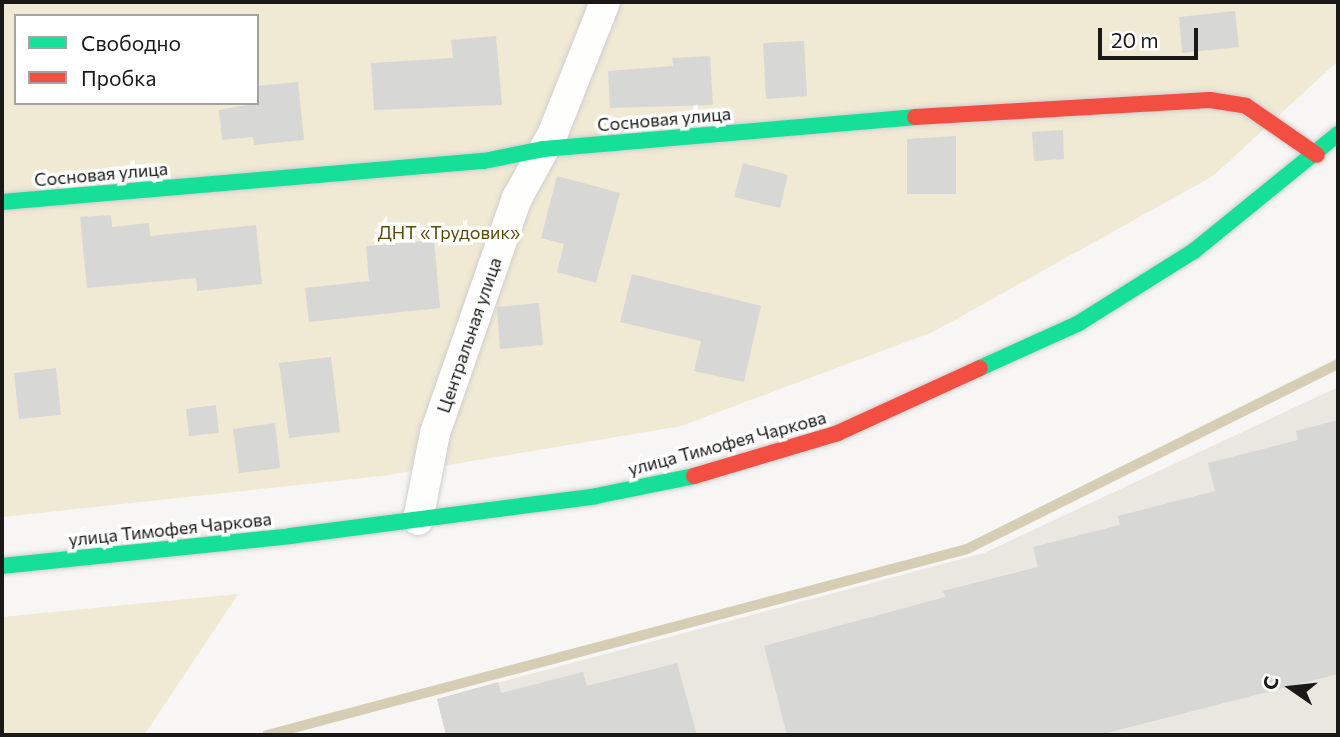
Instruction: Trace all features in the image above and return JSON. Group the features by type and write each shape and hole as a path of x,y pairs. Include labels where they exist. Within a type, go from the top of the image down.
{"main road":[{"name":"Сосновая улица","path":"2,202 484,161 543,149 890,118 1210,100 1246,106 1317,155"},
{"name":"улица Тимофея Чаркова","path":"2,566 418,520 632,489 838,433 1079,323 1194,251 1317,155 1338,134"}],"street":[{"name":"Центральная улица","path":"418,520 435,433 517,198 543,149 605,2"}],"shaded area":[{"path":"1338,387 1338,735 446,735 437,699 984,553"}],"green space":[{"name":"ДНТ «Трудовик»","path":"2,2 1338,2 1338,61 1213,176 933,332 681,426 382,476 2,517"},
{"path":"238,594 144,735 2,735 2,617"}],"building":[{"path":"1235,11 1239,47 1182,53 1179,17"},
{"path":"496,36 502,105 374,110 371,63 453,58 451,40"},
{"path":"804,41 807,96 766,99 763,43"},
{"path":"710,56 713,105 610,108 608,71 673,66 672,58"},
{"path":"298,82 304,140 254,145 253,137 222,140 219,110 259,105 259,86"},
{"path":"1063,130 1064,159 1034,161 1032,132"},
{"path":"956,136 956,194 907,194 907,139"},
{"path":"743,163 788,175 780,208 734,197"},
{"path":"557,176 620,193 596,283 557,272 564,244 541,238"},
{"path":"111,215 112,227 149,223 150,236 256,225 262,284 197,291 196,278 87,288 80,217"},
{"path":"434,240 440,308 309,322 305,288 369,281 366,246"},
{"path":"632,274 761,306 744,382 694,371 701,341 620,322"},
{"path":"539,303 543,345 500,349 497,307"},
{"path":"331,357 340,432 289,438 279,363"},
{"path":"56,368 61,415 19,419 14,373"},
{"path":"216,405 219,433 189,436 186,409"},
{"path":"1338,420 1338,674 1099,735 787,735 764,646 945,597 943,591 1038,567 1033,547 1120,525 1118,516 1215,491 1208,463 1298,440 1296,431"},
{"path":"275,423 280,468 239,473 233,429"},
{"path":"677,663 697,735 446,735 437,699 498,682 501,693 583,672 587,686"}],"waterway":[{"path":"267,735 967,549 1338,364"}],"traffic: fast":[{"path":"2,202 484,161 543,149 915,117"},
{"path":"980,368 1079,323 1194,251 1338,134"},
{"path":"2,566 290,536 596,496 694,476"}],"traffic: jam":[{"path":"915,117 1210,100 1246,106 1317,155"},
{"path":"694,476 838,433 980,368"}]}
